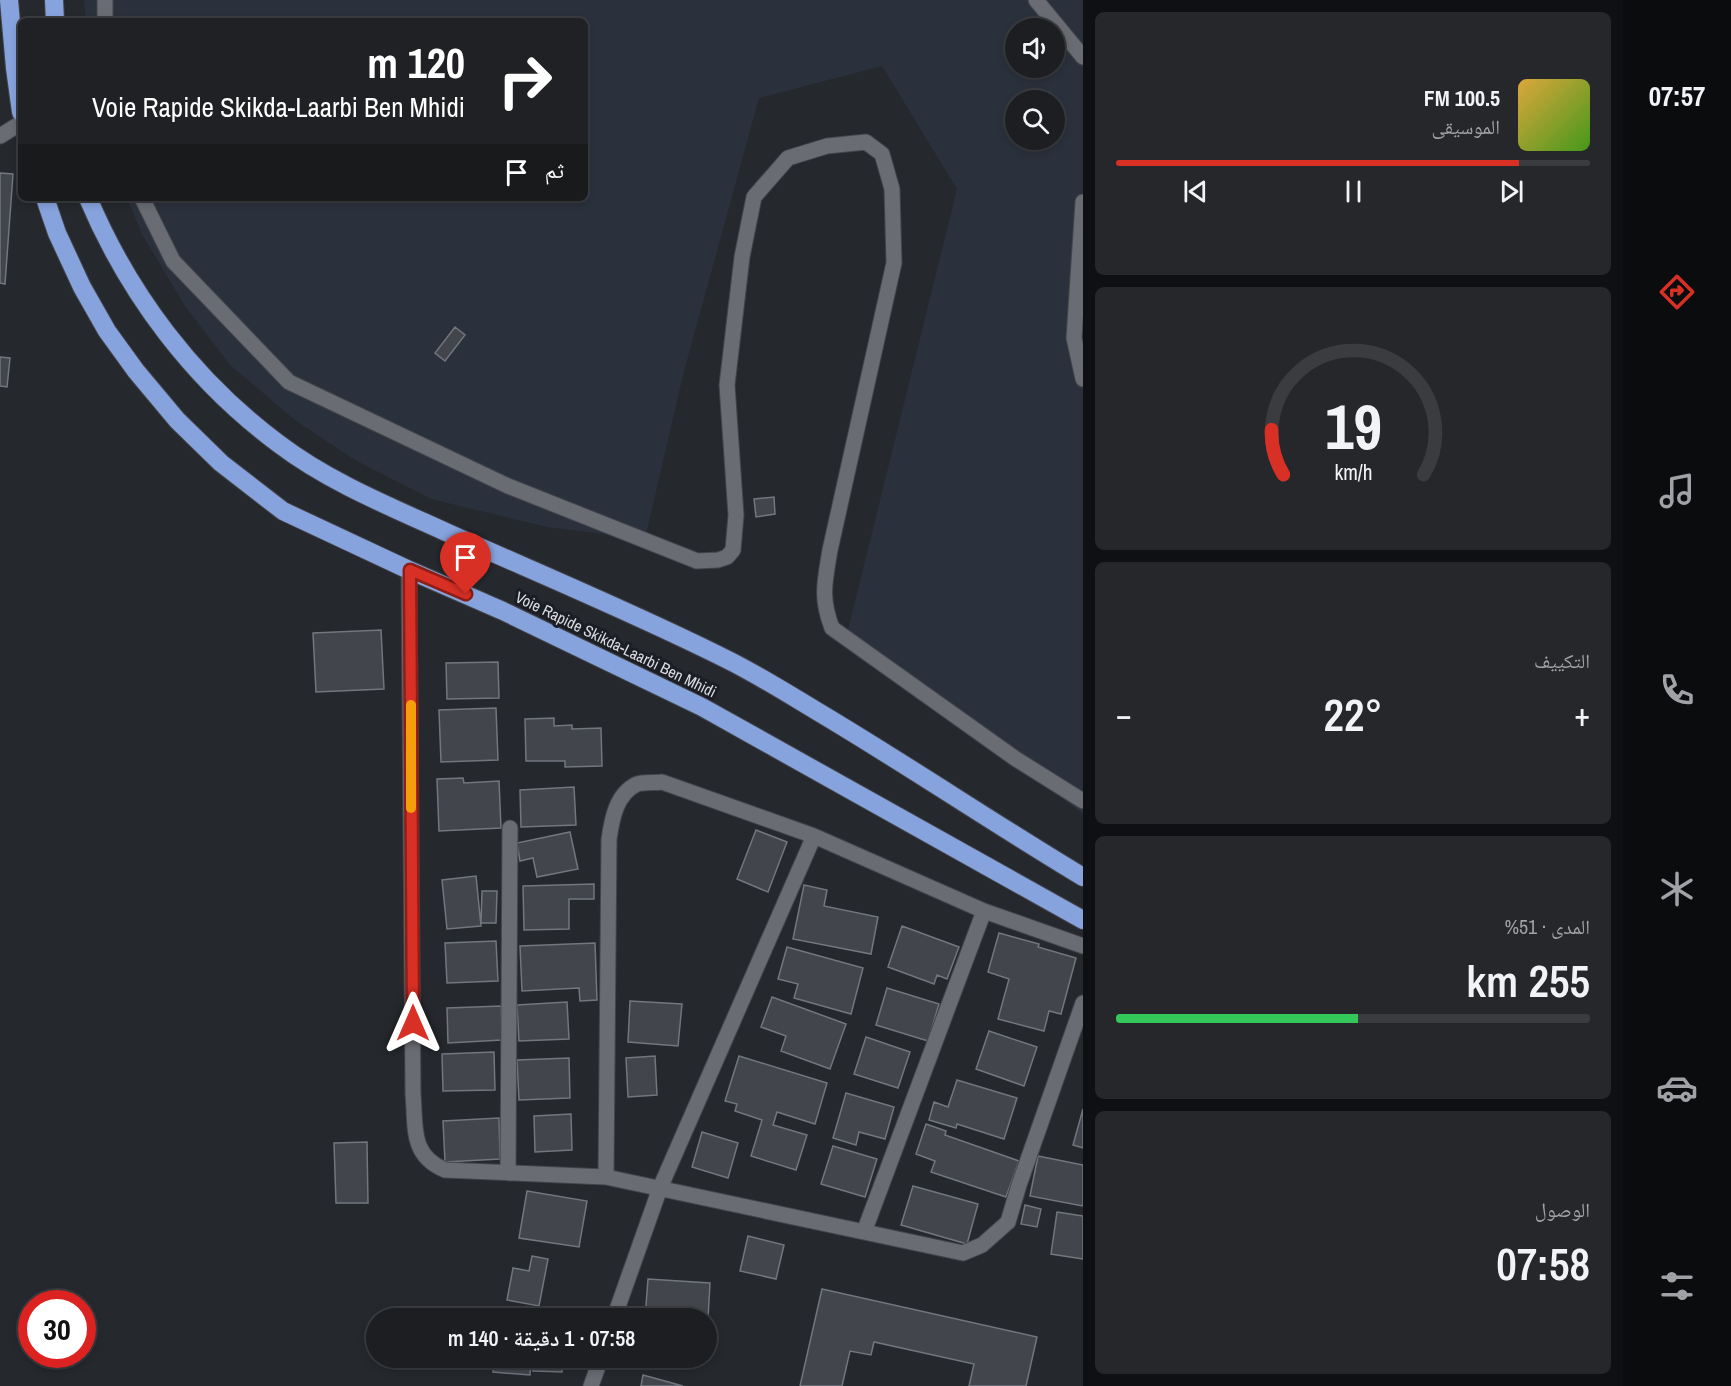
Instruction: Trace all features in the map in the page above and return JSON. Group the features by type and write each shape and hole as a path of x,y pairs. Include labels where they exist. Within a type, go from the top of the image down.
{"highway":[{"path":"9,0 18,90"},
{"path":"54,0 55,18"},
{"name":"Voie Rapide Skikda-Laarbi Ben Mhidi","path":"46,201 82,287 107,331 136,371 177,420 221,463 283,511 503,611 702,707 1083,920"},
{"name":"Voie Rapide Skikda-Laarbi Ben Mhidi","path":"89,201 114,256 140,298 176,346 219,394 281,446 333,478 406,514 726,658 889,754 1083,877"}],"street":[{"path":"105,0 105,18"},
{"path":"1036,0 1083,57"},
{"path":"0,136 18,125"},
{"path":"143,201 173,261 289,382 508,486 698,561 718,560 727,557 733,550 736,515 727,385 742,257 754,197 788,158 827,146 866,142 882,154 892,189 894,263 830,550 823,593 825,610 832,628 1016,759 1083,801"},
{"path":"1083,202 1074,338 1083,379"},
{"path":"410,570 413,1094 417,1142 430,1163 445,1170 606,1177 963,1253 982,1245 1008,1222 1018,1185 1083,1003"},
{"path":"606,1177 609,840 613,813 624,795 638,784 662,782 814,836 984,911 1083,946"},
{"path":"508,1173 510,828"},
{"path":"618,1308 660,1188 814,836"},
{"path":"864,1232 984,911"},
{"path":"591,1386 597,1368"}],"shaded area":[{"path":"84,0 1083,0 1083,814 847,634 957,189 882,66 759,98 683,375 645,539 547,527 431,499 355,460 295,420 230,365 185,306 142,234 128,201 588,201 588,18 86,18"}],"building":[{"path":"0,173 13,174 5,284 0,283"},
{"path":"455,327 465,335 445,361 435,353"},
{"path":"0,357 10,358 7,387 0,386"},
{"path":"774,497 775,514 756,517 754,499"},
{"path":"381,630 384,689 316,692 313,633"},
{"path":"498,662 499,698 447,699 446,663"},
{"path":"496,708 498,760 441,762 439,710"},
{"path":"554,718 554,726 572,725 572,729 601,728 602,766 565,767 565,761 526,761 525,719"},
{"path":"463,778 464,783 499,781 501,828 439,831 437,779"},
{"path":"574,787 576,825 521,827 520,790"},
{"path":"756,830 787,842 768,892 737,879"},
{"path":"570,832 578,869 537,877 533,858 520,861 517,843"},
{"path":"476,876 481,926 447,929 442,880"},
{"path":"594,884 594,899 569,899 569,929 524,930 523,886"},
{"path":"804,885 827,890 824,906 878,917 871,954 793,939"},
{"path":"482,891 497,891 496,923 481,923"},
{"path":"902,926 959,947 947,979 937,975 934,984 888,967"},
{"path":"999,933 1039,944 1038,947 1076,958 1061,1014 1049,1011 1044,1031 998,1019 1009,979 988,972"},
{"path":"496,941 498,981 447,983 445,943"},
{"path":"595,943 597,1000 580,1001 579,988 522,991 520,946"},
{"path":"787,947 863,968 851,1014 794,998 798,984 778,979"},
{"path":"887,988 939,1004 928,1041 876,1025"},
{"path":"772,997 846,1024 830,1069 781,1051 786,1036 761,1027"},
{"path":"630,1001 682,1004 678,1046 628,1042"},
{"path":"567,1002 569,1039 519,1041 517,1005"},
{"path":"501,1006 502,1040 448,1043 447,1008"},
{"path":"989,1031 1037,1047 1024,1086 976,1069"},
{"path":"866,1037 910,1052 898,1088 854,1074"},
{"path":"494,1052 495,1090 443,1091 442,1054"},
{"path":"655,1056 657,1095 628,1097 626,1058"},
{"path":"739,1056 827,1083 815,1124 777,1112 773,1125 807,1135 796,1170 751,1156 762,1120 735,1111 737,1104 725,1101"},
{"path":"569,1058 570,1098 519,1100 517,1060"},
{"path":"957,1080 1017,1098 1004,1139 957,1124 956,1128 929,1120 934,1102 948,1107"},
{"path":"846,1093 894,1107 885,1139 859,1132 856,1145 833,1138"},
{"path":"1083,1109 1083,1148 1073,1145"},
{"path":"571,1114 572,1150 535,1152 534,1116"},
{"path":"499,1118 500,1159 445,1162 443,1121"},
{"path":"926,1124 946,1131 945,1135 1019,1161 1006,1197 931,1172 935,1161 916,1154"},
{"path":"702,1132 738,1143 728,1178 692,1167"},
{"path":"367,1142 368,1203 336,1203 334,1143"},
{"path":"833,1146 877,1159 865,1197 821,1184"},
{"path":"1038,1156 1083,1165 1083,1206 1030,1196"},
{"path":"913,1186 978,1204 967,1244 901,1225"},
{"path":"527,1191 587,1201 579,1247 519,1238"},
{"path":"1025,1205 1041,1209 1037,1227 1021,1224"},
{"path":"1057,1212 1083,1216 1083,1259 1051,1254"},
{"path":"748,1236 784,1245 776,1279 740,1271"},
{"path":"532,1256 548,1259 539,1306 507,1300 513,1268 529,1271"},
{"path":"648,1279 710,1283 709,1308 646,1308"},
{"path":"822,1289 1037,1337 1026,1386 969,1386 974,1364 874,1342 871,1355 850,1351 842,1386 800,1386"},
{"path":"493,1368 530,1368 530,1375 493,1372"},
{"path":"533,1368 562,1368 562,1372 533,1371"},
{"path":"643,1375 683,1386 641,1386"}],"slow traffic":[{"path":"411,705 411,808"}],"route":[{"path":"413,1023 410,570 466,594"}]}
